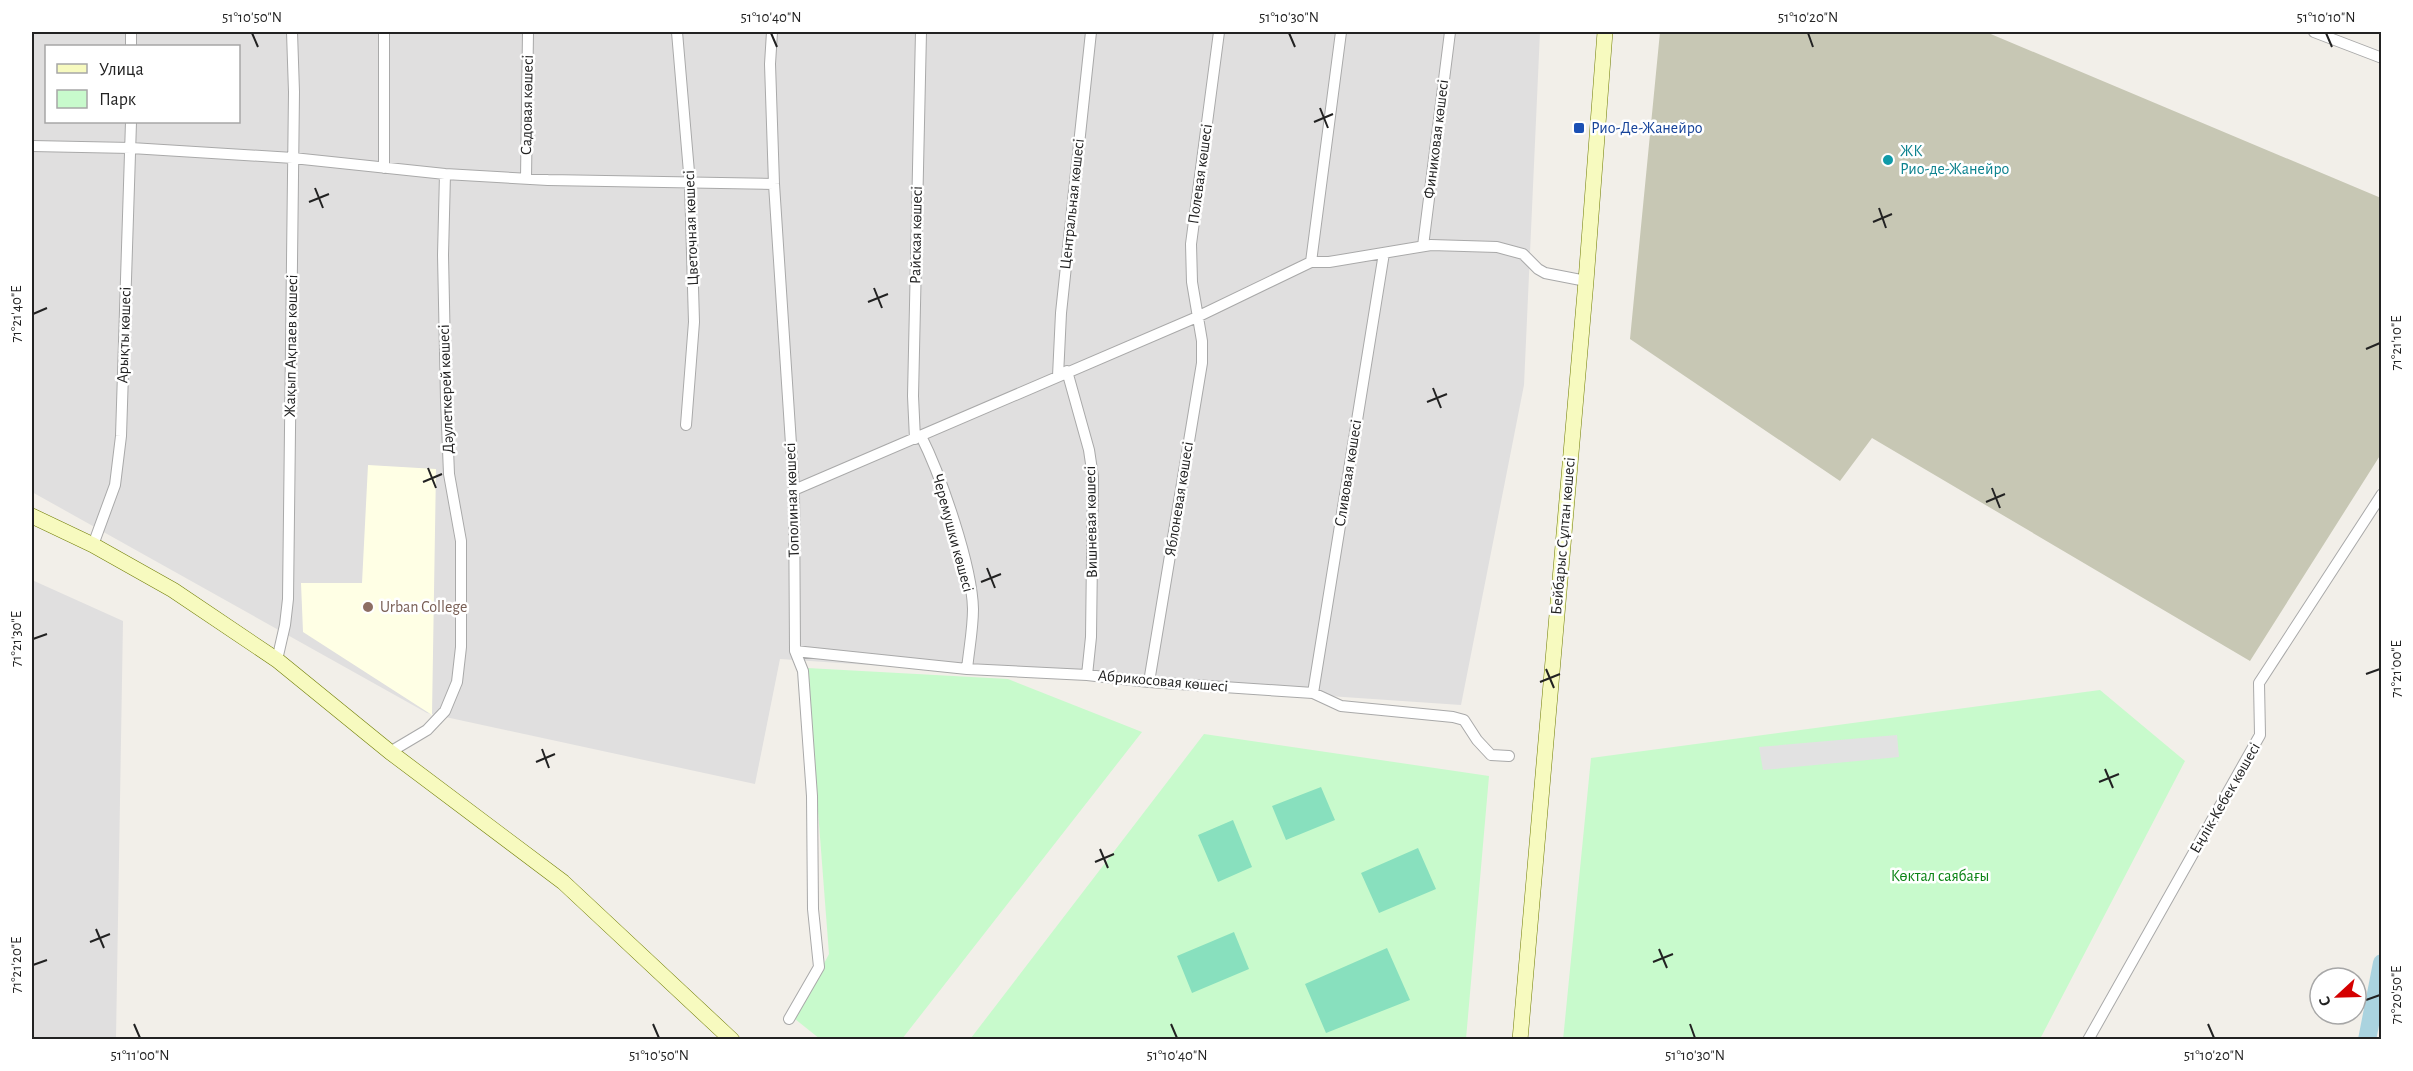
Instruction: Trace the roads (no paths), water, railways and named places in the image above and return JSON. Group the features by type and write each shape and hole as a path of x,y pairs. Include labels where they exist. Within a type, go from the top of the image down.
{"street":[{"name":"Жақып Ақпаев көшесі","path":"277,660 288,599 294,92 292,32"},
{"path":"384,32 384,168"},
{"name":"Садовая көшесі","path":"526,178 528,32"},
{"name":"Цветочная көшесі","path":"677,32 690,184 694,322 686,425"},
{"name":"Тополиная көшесі","path":"772,32 770,64 774,184 794,490 795,651 803,671 812,796 813,909 819,967 789,1019"},
{"name":"Райская көшесі","path":"918,437 913,396 921,32"},
{"name":"Центральная көшесі","path":"1063,374 1060,313 1091,32"},
{"name":"Полевая көшесі","path":"1197,317 1192,282 1191,244 1219,32"},
{"path":"1311,262 1341,32"},
{"name":"Финиковая көшесі","path":"1423,246 1450,32"},
{"name":"Бейбарыс Сұлтан көшесі","path":"1520,1040 1586,281 1605,32"},
{"path":"2314,32 2382,58"},
{"name":"Арықты көшесі","path":"93,545 115,485 121,436 131,123"},
{"path":"32,146 131,148 293,158 445,174 690,184 774,184"},
{"name":"Дәулеткерей көшесі","path":"390,752 427,730 445,711 457,682 461,647 461,541 449,474 446,400 442,255 445,174"},
{"path":"794,490 1197,317 1311,262 1329,262 1423,246 1497,248 1523,254 1545,273 1586,281"},
{"name":"Сливовая көшесі","path":"1312,693 1384,253"},
{"name":"Яблоневая көшесі","path":"1149,682 1202,363 1202,341 1197,317"},
{"name":"Вишневая көшесі","path":"1063,374 1089,450 1093,477 1091,637 1088,675"},
{"name":"Черемушки көшесі","path":"918,437 932,457 971,586 973,610 967,669"},
{"name":"Еңлік-Кебек көшесі","path":"2088,1040 2260,735 2259,683 2382,494"},
{"path":"32,516 93,545 199,606 277,660 390,752 562,882 732,1040"},
{"name":"Абрикосовая көшесі","path":"795,651 967,669 1088,675 1149,682 1312,693 1341,706 1464,720 1477,740 1491,755 1509,756"}],"waterway":[{"path":"2367,1040 2382,963"}],"place":[{"name":"Рио-Де-Жанейро","path":"1579,128"},
{"name":"ЖК Рио-де-Жанейро","path":"1888,160"},
{"name":"Urban College","path":"368,607"}],"park label":[{"name":"Көктал саябағы","path":"1940,876"}]}
